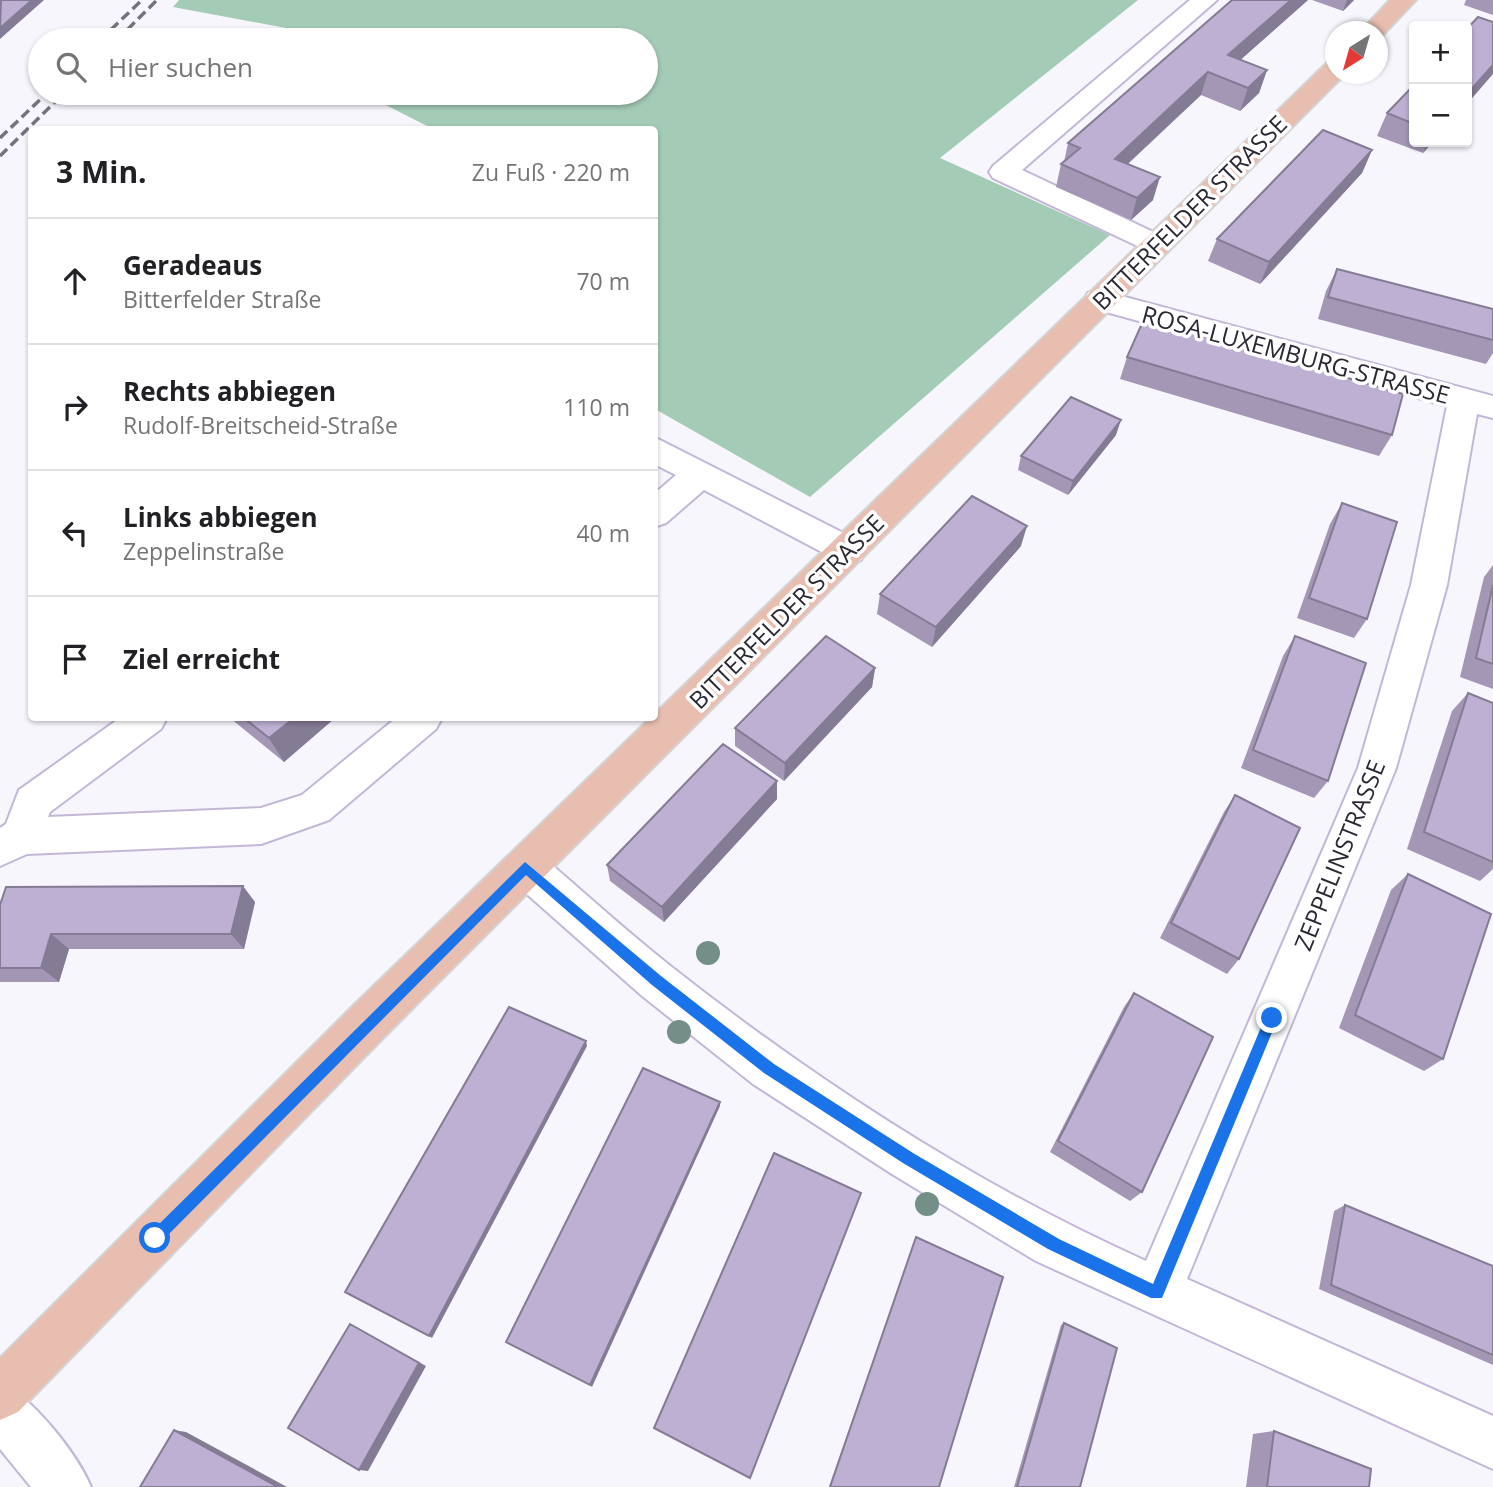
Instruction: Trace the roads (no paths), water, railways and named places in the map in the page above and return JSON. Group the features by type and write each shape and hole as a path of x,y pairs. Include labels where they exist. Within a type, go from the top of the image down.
{"main road":[{"path":"1383,21 1404,0"},
{"name":"BITTERFELDER STRASSE","path":"0,1394 525,867 849,551 1325,78"}],"street":[{"path":"1156,244 1003,172 1205,0"},
{"name":"ROSA-LUXEMBURG-STRASSE","path":"1099,300 1478,403"},
{"name":"ZEPPELINSTRASSE","path":"1157,1293 1377,768 1478,403"},
{"path":"658,451 849,551"},
{"path":"658,511 701,473"},
{"path":"11,842 33,802 144,721"},
{"path":"11,842 261,826 315,808 419,721"},
{"path":"525,867 656,981 769,1068 908,1158 1054,1244 1157,1293 1493,1443"},
{"path":"0,1409 65,1487"}],"railway":[{"path":"113,28 142,0"},
{"path":"129,28 157,0"},
{"path":"0,138 34,105"},
{"path":"30,126 52,105"},
{"path":"0,156 28,128"}]}
